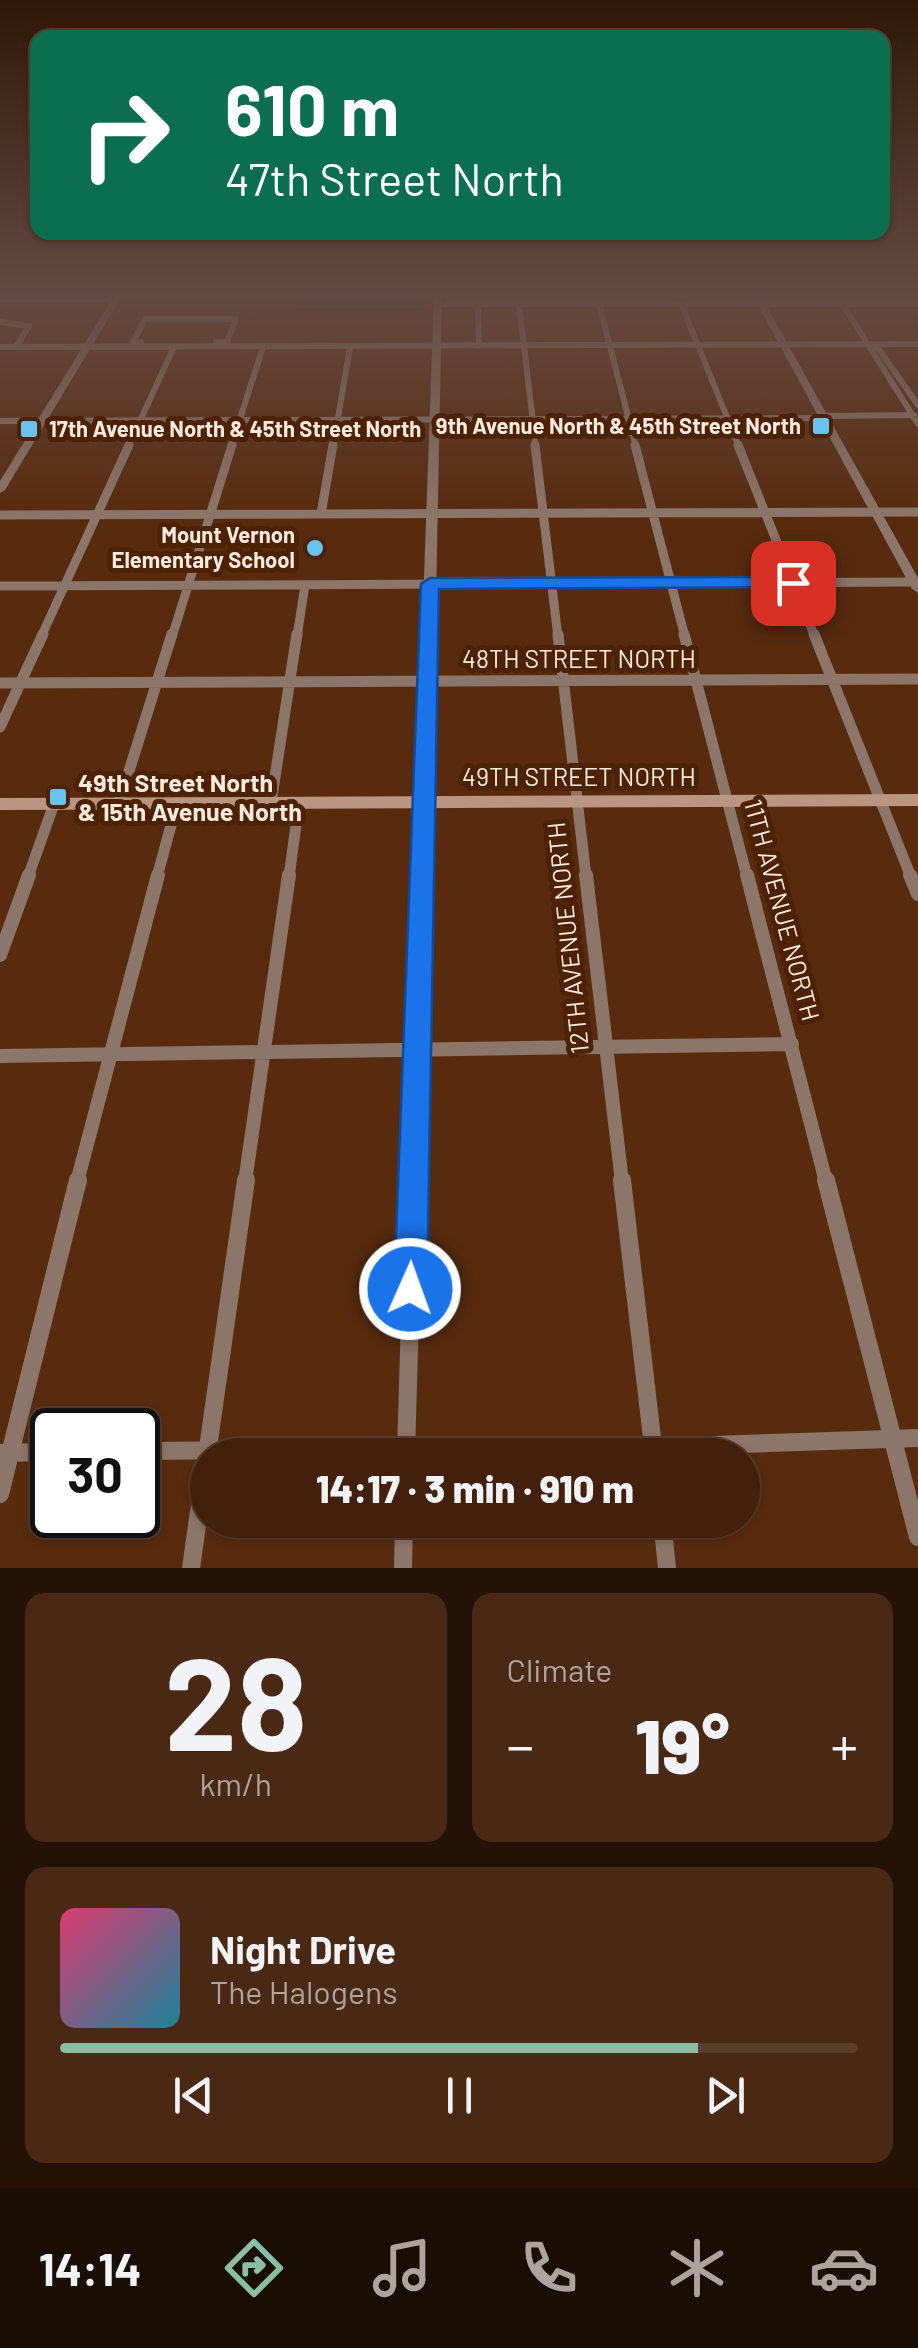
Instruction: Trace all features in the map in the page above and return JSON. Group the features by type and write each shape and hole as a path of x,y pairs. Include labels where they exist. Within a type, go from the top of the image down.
{"main road":[{"name":"49TH STREET NORTH","path":"0,804 918,800"}],"street":[{"path":"0,490 74,369"},
{"path":"0,726 62,585 166,369"},
{"path":"118,804 256,369"},
{"path":"321,514 346,369"},
{"path":"406,1438 435,369"},
{"name":"12TH AVENUE NORTH","path":"527,369 652,1438"},
{"name":"11TH AVENUE NORTH","path":"616,369 918,1537"},
{"path":"707,369 918,894"},
{"path":"0,586 916,586 798,369"},
{"path":"882,369 916,419"},
{"path":"893,369 918,404"},
{"path":"0,421 916,419"},
{"path":"0,515 918,512"},
{"path":"271,803 305,585"},
{"name":"48TH STREET NORTH","path":"0,683 918,679"},
{"path":"0,1494 5,1453 177,803"},
{"path":"209,1438 299,803"},
{"path":"0,955 54,804"},
{"path":"0,1056 792,1044"},
{"path":"760,1445 918,1438"},
{"path":"160,1451 190,1450"},
{"path":"5,1453 30,1452"},
{"path":"190,1568 194,1538"},
{"path":"403,1568 404,1538"},
{"path":"664,1538 667,1568"}],"place":[{"name":"9th Avenue North & 45th Street North","path":"821,426"},
{"name":"17th Avenue North & 45th Street North","path":"29,429"},
{"name":"Mount Vernon Elementary School","path":"315,548"},
{"name":"49th Street North & 15th Avenue North","path":"58,797"}],"route":[{"path":"410,1289 430,584 793,583"}]}
